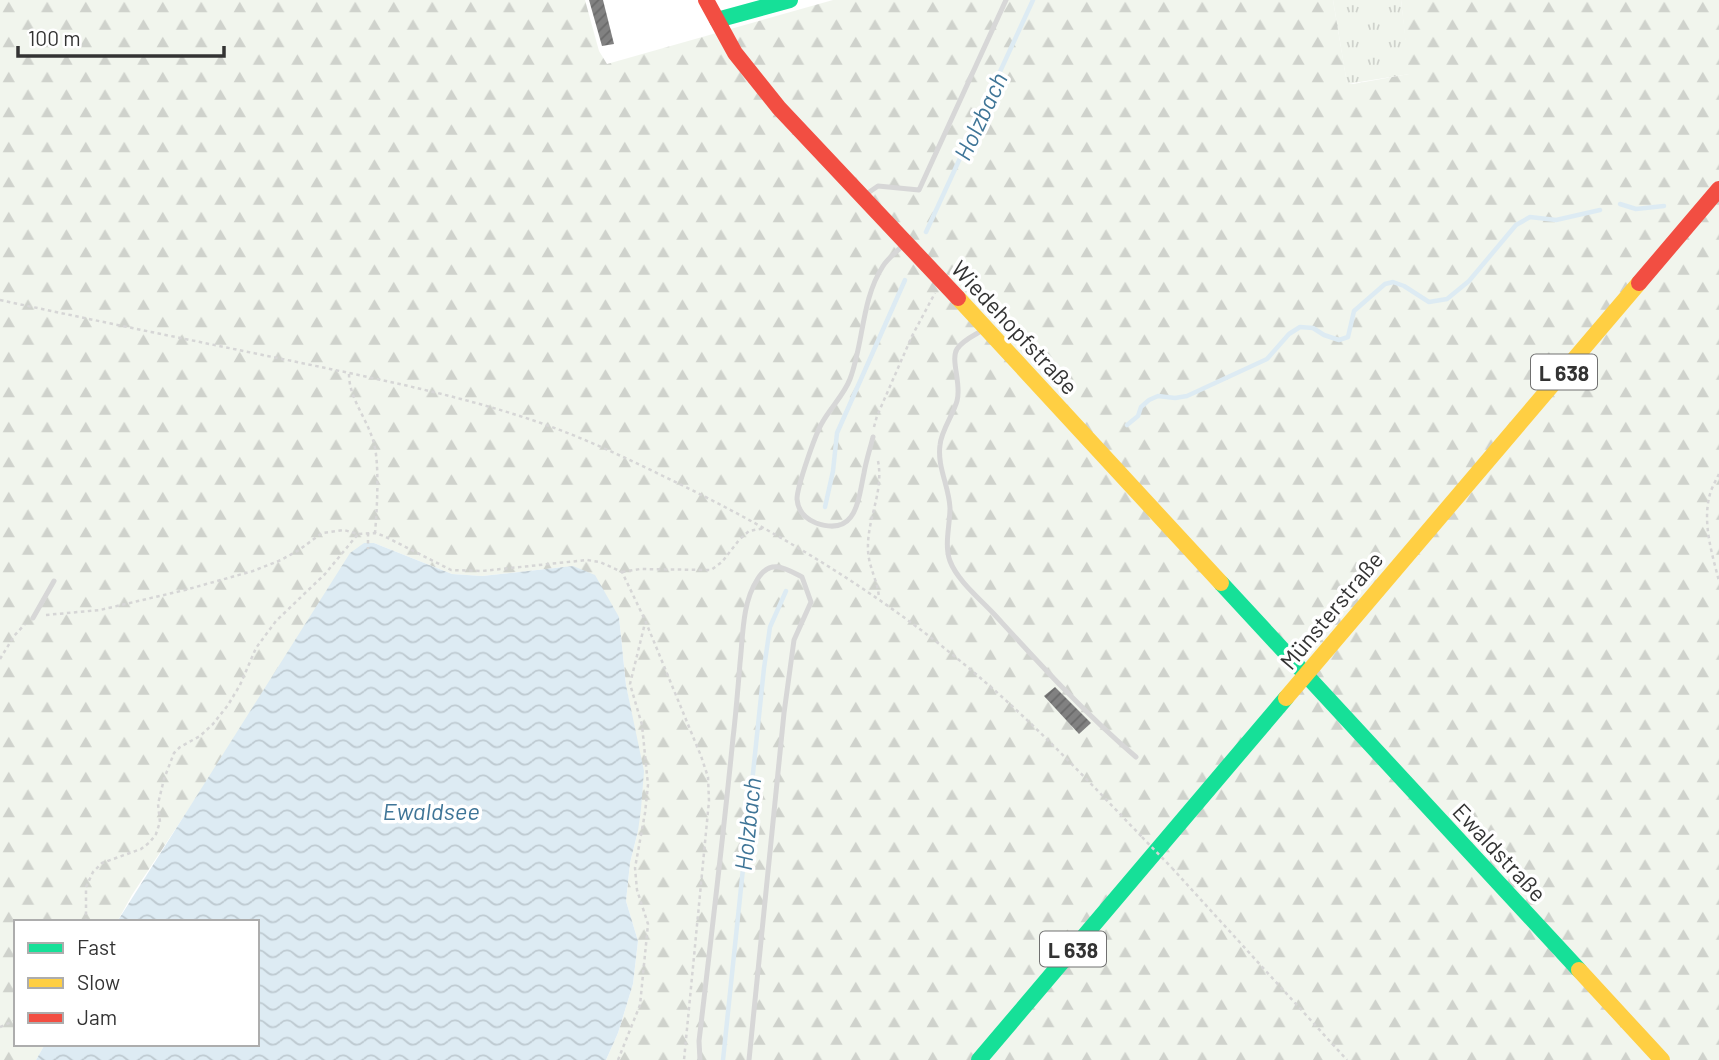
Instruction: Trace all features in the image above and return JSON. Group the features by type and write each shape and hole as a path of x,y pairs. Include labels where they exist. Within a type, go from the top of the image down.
{"main road":[{"name":"Wiedehopfstraße","path":"706,0 734,53 779,108 986,328 1305,675"},
{"path":"717,20 790,0"},
{"name":"Münsterstraße","path":"979,1060 1719,189"},
{"name":"Ewaldstraße","path":"1305,675 1662,1060"}],"lane":[{"path":"863,197 878,186 919,190 1006,0"},
{"path":"873,437 857,506 851,517 844,524 834,527 811,521 799,509 797,501 798,490 816,437 850,380 871,291 883,265 906,243"},
{"path":"986,328 969,338 958,348 955,355 958,399 940,442 939,460 950,506 947,547 949,559 956,573 1010,631 1107,733 1136,757"},
{"path":"700,1060 699,1041 748,600 766,568 776,566 802,577 811,602 794,640 789,676 749,1060"},
{"path":"33,618 54,581"}],"path":[{"path":"879,599 868,546 878,493 879,476 873,437 877,416 912,336 942,281"},
{"path":"0,300 349,373 476,403 534,420 597,444 765,528 879,599 984,680 1025,717 1172,868 1347,1060"},
{"path":"349,373 349,386 374,442 377,472 375,533"},
{"path":"1719,474 1710,495 1707,516 1709,542 1719,581"},
{"path":"0,659 14,636 33,618 100,610 185,590 281,560 323,533 344,530 358,534 375,533 451,570 482,571 587,560 600,562 622,572 640,569 711,569 717,567 750,531 765,528"},
{"path":"368,533 369,549"},
{"path":"86,920 86,887 93,872 102,863 141,849 156,834 160,822 158,804 174,753 200,736 220,715 240,685 256,648 275,621 325,575 358,534"},
{"path":"622,572 645,620 708,777 709,801 684,1060"},
{"path":"618,1060 640,1005 648,924 637,890 635,868 648,785 642,725 630,684 645,620"}],"green space":[{"path":"0,0 585,0 599,51 607,64 833,0 1333,0 1347,83 1353,84 1409,74 1401,0 1719,0 1719,1060 606,1060 618,1033 633,984 638,941 626,901 630,863 638,831 634,728 626,685 619,617 573,566 482,576 452,574 374,543 364,543 118,920 14,920 14,1046 44,1046 36,1060 0,1060"},
{"path":"1333,0 1401,0 1410,74 1347,84"}],"water":[{"name":"Ewaldsee","path":"364,543 374,543 452,574 482,576 573,566 595,575 619,617 626,685 644,771 638,831 630,863 626,901 638,941 633,984 618,1033 606,1060 36,1060 44,1046 259,1046 259,920 118,920 350,553"}],"building":[{"path":"589,0 603,0 614,44 602,46"},
{"path":"1055,687 1091,723 1079,734 1044,696"}],"waterway":[{"name":"Holzbach","path":"926,232 1033,0"},
{"path":"1620,204 1636,209 1664,206"},
{"path":"1127,425 1138,416 1141,407 1149,400 1158,396 1187,396 1267,359 1289,334 1300,327 1313,328 1339,340 1348,337 1354,311 1385,284 1393,282 1404,286 1429,302 1447,299 1469,281 1516,225 1530,217 1556,220 1600,210"},
{"name":"Holzbach","path":"825,507 833,471 837,433 905,280"},
{"name":"Holzbach","path":"723,1060 764,668 770,627 786,591"}],"traffic: fast":[{"path":"717,20 790,0"},
{"path":"1221,583 1579,970"},
{"path":"979,1060 1286,698"}],"traffic: slow":[{"path":"1286,698 1639,283"},
{"path":"958,298 1221,583"},
{"path":"1579,970 1662,1060"}],"traffic: jam":[{"path":"706,0 735,53 779,108 958,298"},
{"path":"1639,283 1719,189"}]}
